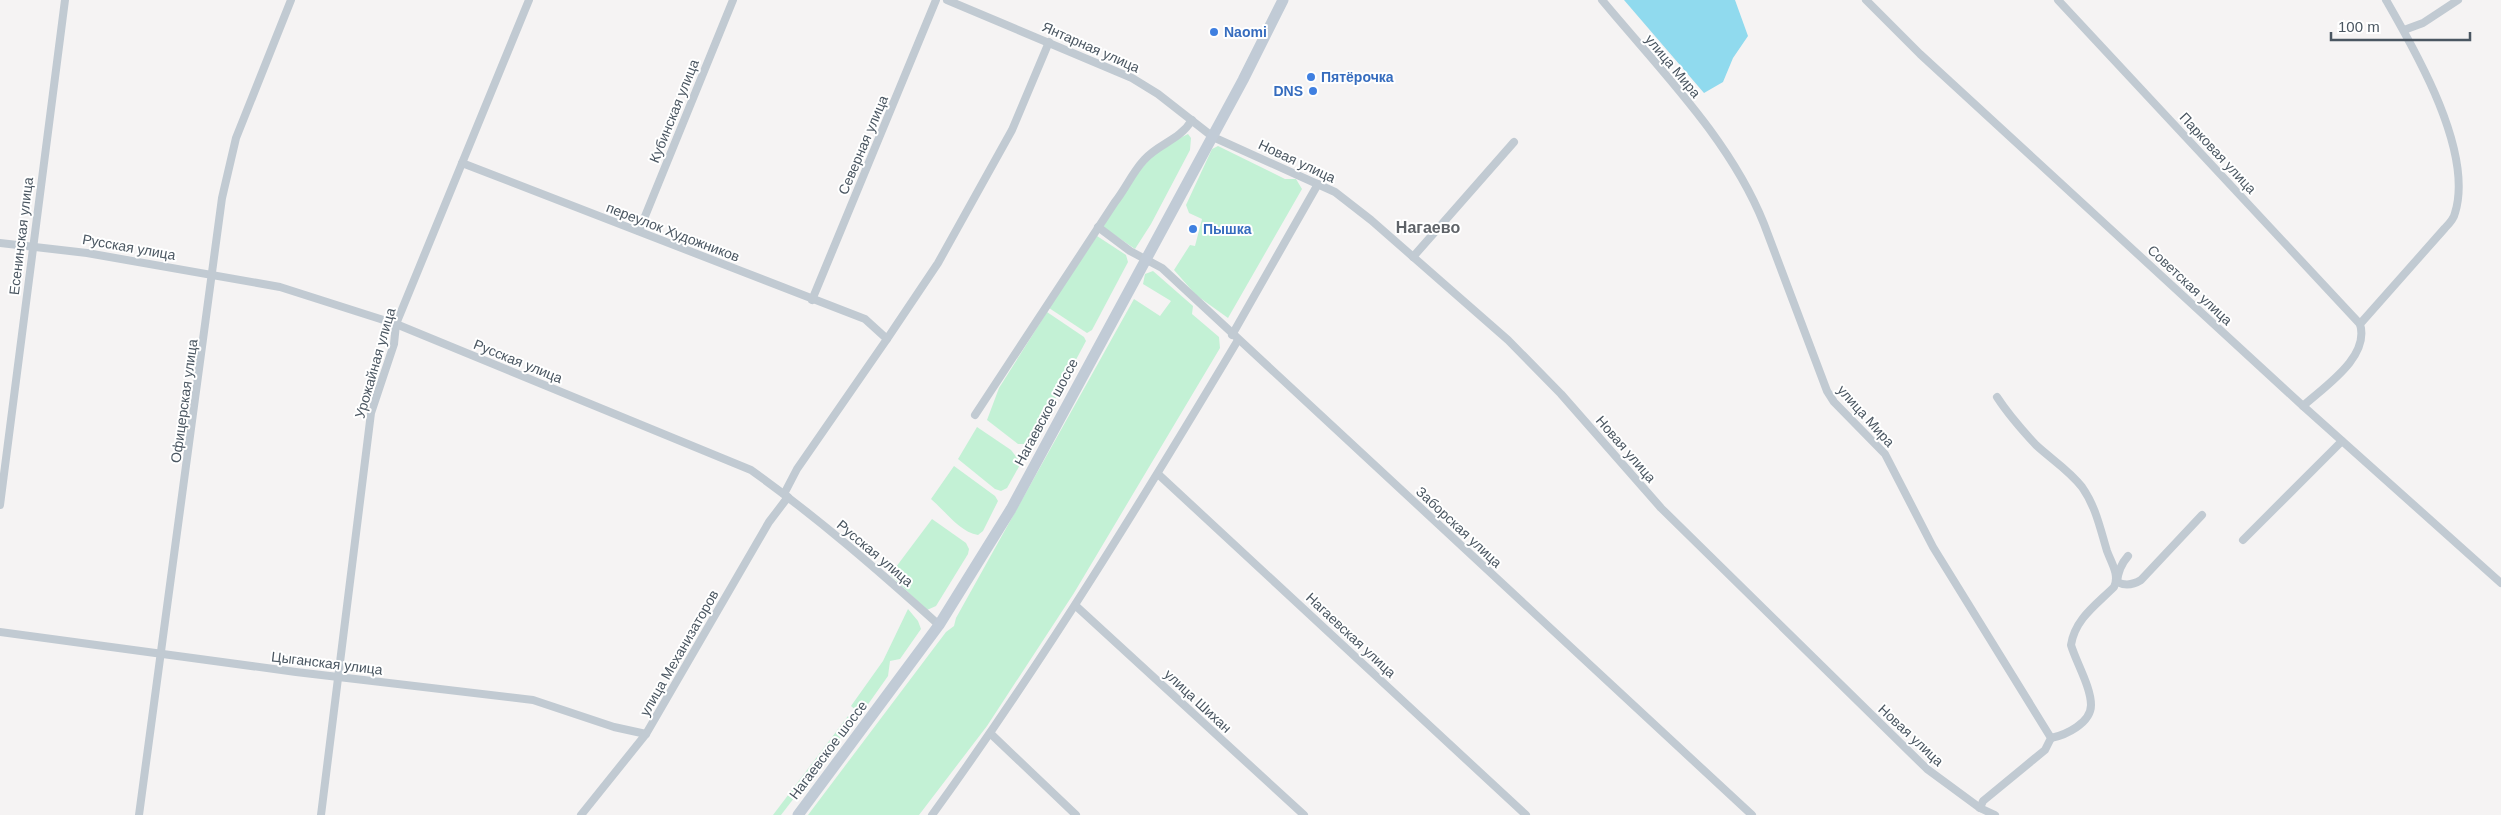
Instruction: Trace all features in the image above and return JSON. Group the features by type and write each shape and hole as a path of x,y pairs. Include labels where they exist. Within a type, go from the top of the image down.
{"street":[{"name":"Есенинская улица","path":"0,505 32,247 66,0"},
{"name":"Офицерская улица","path":"139,815 222,198 236,138 291,0"},
{"name":"Урожайная улица","path":"321,815 371,413 394,344 396,324 529,0"},
{"name":"Кубинская улица","path":"639,231 733,0"},
{"name":"Северная улица","path":"812,300 936,0"},
{"name":"Янтарная улица","path":"948,0 1132,78 1192,120 1212,137"},
{"name":"Нагаевское шоссе","path":"798,815 939,625 1011,509 1212,137 1283,0"},
{"name":"улица Мира","path":"1602,0 1701,119 1743,180 1764,224 1827,391 1834,402 1886,454 1933,546 2051,738"},
{"name":"Советская улица","path":"1866,0 1927,61 2303,406 2501,583"},
{"name":"Парковая улица","path":"2058,0 2360,324"},
{"path":"2303,406 2355,358 2363,334 2360,324 2455,215 2459,194 2456,155 2450,130 2404,30 2386,0"},
{"path":"2404,30 2424,23 2458,0"},
{"name":"улица Механизаторов","path":"581,815 646,734 786,495 797,469 938,263 1012,130 1049,42"},
{"path":"975,415 1145,158 1184,132 1192,120"},
{"name":"Новая улица","path":"1212,137 1335,192 1413,257 1508,340 1561,394 1661,508 1737,585 1927,769 1980,808 1995,815"},
{"path":"1413,257 1514,142"},
{"name":"переулок Художников","path":"462,163 865,319 887,339"},
{"path":"932,815 991,734 1076,606 1158,474 1318,184"},
{"name":"Заборская улица","path":"1098,227 1146,260 1162,268 1752,815"},
{"name":"Русская улица","path":"0,243 88,252 280,287 396,324 751,470 786,495 888,579 939,625"},
{"path":"1997,397 2007,413 2036,444 2065,468 2081,486 2098,514 2114,567 2116,582"},
{"path":"2243,540 2342,441"},
{"name":"Нагаевская улица","path":"1158,474 1526,815"},
{"path":"2116,582 2128,585 2141,580 2202,515"},
{"path":"1980,808 1983,801 2045,750 2051,738 2076,728 2089,712 2091,705 2071,645 2072,638 2082,619 2114,587 2121,564 2128,556"},
{"name":"улица Шихан","path":"1076,606 1304,815"},
{"name":"Цыганская улица","path":"0,632 339,677 533,700 614,727 646,734"},
{"path":"991,734 1076,815"}],"green space":[{"path":"1188,134 1191,138 1190,150 1151,224 1135,249 1103,227 1130,184 1155,154"},
{"path":"1218,146 1285,179 1296,179 1302,189 1228,318 1196,295 1174,270 1190,245 1195,246 1202,219 1189,213 1186,205 1212,149"},
{"path":"1097,236 1126,255 1128,262 1092,330 1087,333 1049,308"},
{"path":"1153,271 1193,306 1192,314 1219,337 1220,348 1074,593 987,726 919,815 808,815 946,632 954,626 956,618 1134,299 1160,316 1171,301 1143,284 1145,274"},
{"path":"1047,312 1084,337 1086,341 1033,440 1029,444 1018,444 987,420 999,388"},
{"path":"977,427 1011,450 1021,463 1007,488 1001,491 995,489 958,459"},
{"path":"954,466 995,496 998,501 983,531 978,535 959,526 931,499"},
{"path":"932,519 966,543 969,549 968,554 936,606 927,610 890,575"},
{"path":"908,609 918,621 921,629 900,659 890,661 888,676 864,710 858,712 851,706 883,661"},
{"path":"848,716 854,720 781,815 773,815"}],"water":[{"path":"1624,0 1735,0 1748,36 1733,58 1723,82 1704,93"}],"place":[{"name":"Naomi","path":"1214,32"},
{"name":"Пятёрочка","path":"1311,77"},
{"name":"DNS","path":"1313,91"},
{"name":"Пышка","path":"1193,229"}],"district":[{"name":"Нагаево","path":"1428,227"}]}
